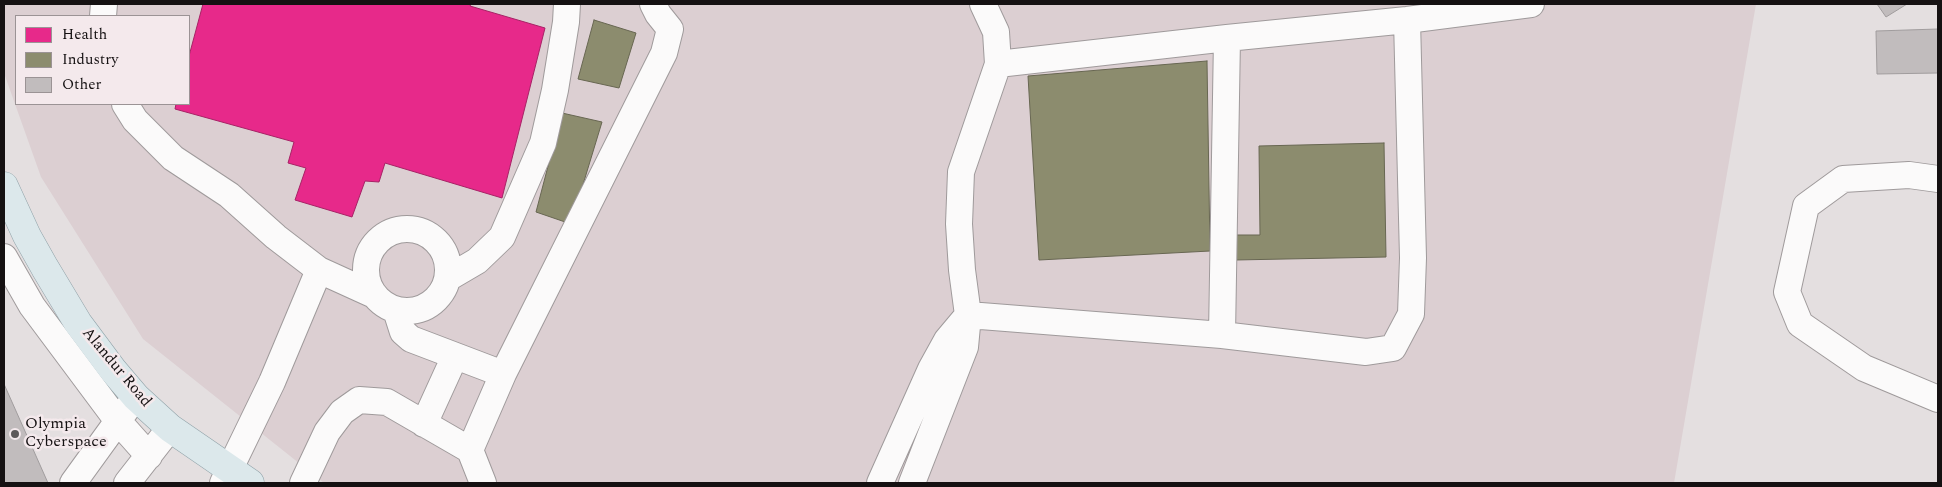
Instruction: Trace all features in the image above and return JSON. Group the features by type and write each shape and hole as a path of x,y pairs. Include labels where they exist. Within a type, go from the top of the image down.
{"main road":[{"name":"Alandur Road","path":"4,186 27,236 78,323 113,370 136,397 170,428 234,479"}],"street":[{"path":"448,278 477,262 502,237 532,169 543,143 555,90 566,22 566,4"},
{"path":"470,450 502,374 664,53 670,29 658,14 654,4"},
{"path":"912,483 965,347 968,315 962,270 959,224 961,172 998,64 996,32 983,4"},
{"path":"998,64 1407,20 1531,4"},
{"path":"968,315 1222,335 1366,352 1393,348 1411,314 1413,258 1407,20"},
{"path":"1222,335 1227,38"},
{"path":"126,105 135,120 174,158 228,195 276,237 319,270 374,295 384,304 396,310 409,311 423,308 434,301 443,291 448,278 448,264 444,251 436,239 424,232 411,228 397,229 384,235 374,244 365,270 368,283 374,295"},
{"path":"1938,179 1909,175 1843,179 1806,206 1787,292 1800,324 1864,368 1938,399"},
{"path":"4,257 32,306 117,420 149,456"},
{"path":"234,479 319,270"},
{"path":"396,310 403,332 411,339 502,374"},
{"path":"880,483 946,340 968,315"},
{"path":"424,424 455,356"},
{"path":"73,483 117,420 136,397"},
{"path":"303,483 327,432 342,412 359,400 387,402 470,450 483,483"},
{"path":"128,483 170,428"}],"shaded area":[{"path":"4,4 1756,4 1674,483 324,483 143,339 41,177 15,105 190,105 190,15 15,15 15,104 4,73"}],"building: Health":[{"path":"203,4 471,4 470,6 545,28 502,198 385,163 379,182 365,181 352,217 295,200 306,168 288,163 294,142 175,109 176,105 190,105 190,52"}],"building: Industry":[{"path":"594,20 636,33 619,88 578,79"},
{"path":"1207,61 1210,251 1039,260 1028,76"},
{"path":"562,113 602,122 571,224 536,212"},
{"path":"1384,143 1386,257 1235,260 1234,235 1260,235 1259,146"}],"building: Other":[{"path":"1877,4 1907,4 1886,17"},
{"path":"1938,29 1938,73 1877,74 1876,31"},
{"name":"Olympia Cyberspace","path":"4,384 48,483 4,483"}],"place":[{"name":"Olympia Cyberspace","path":"15,434"}]}
